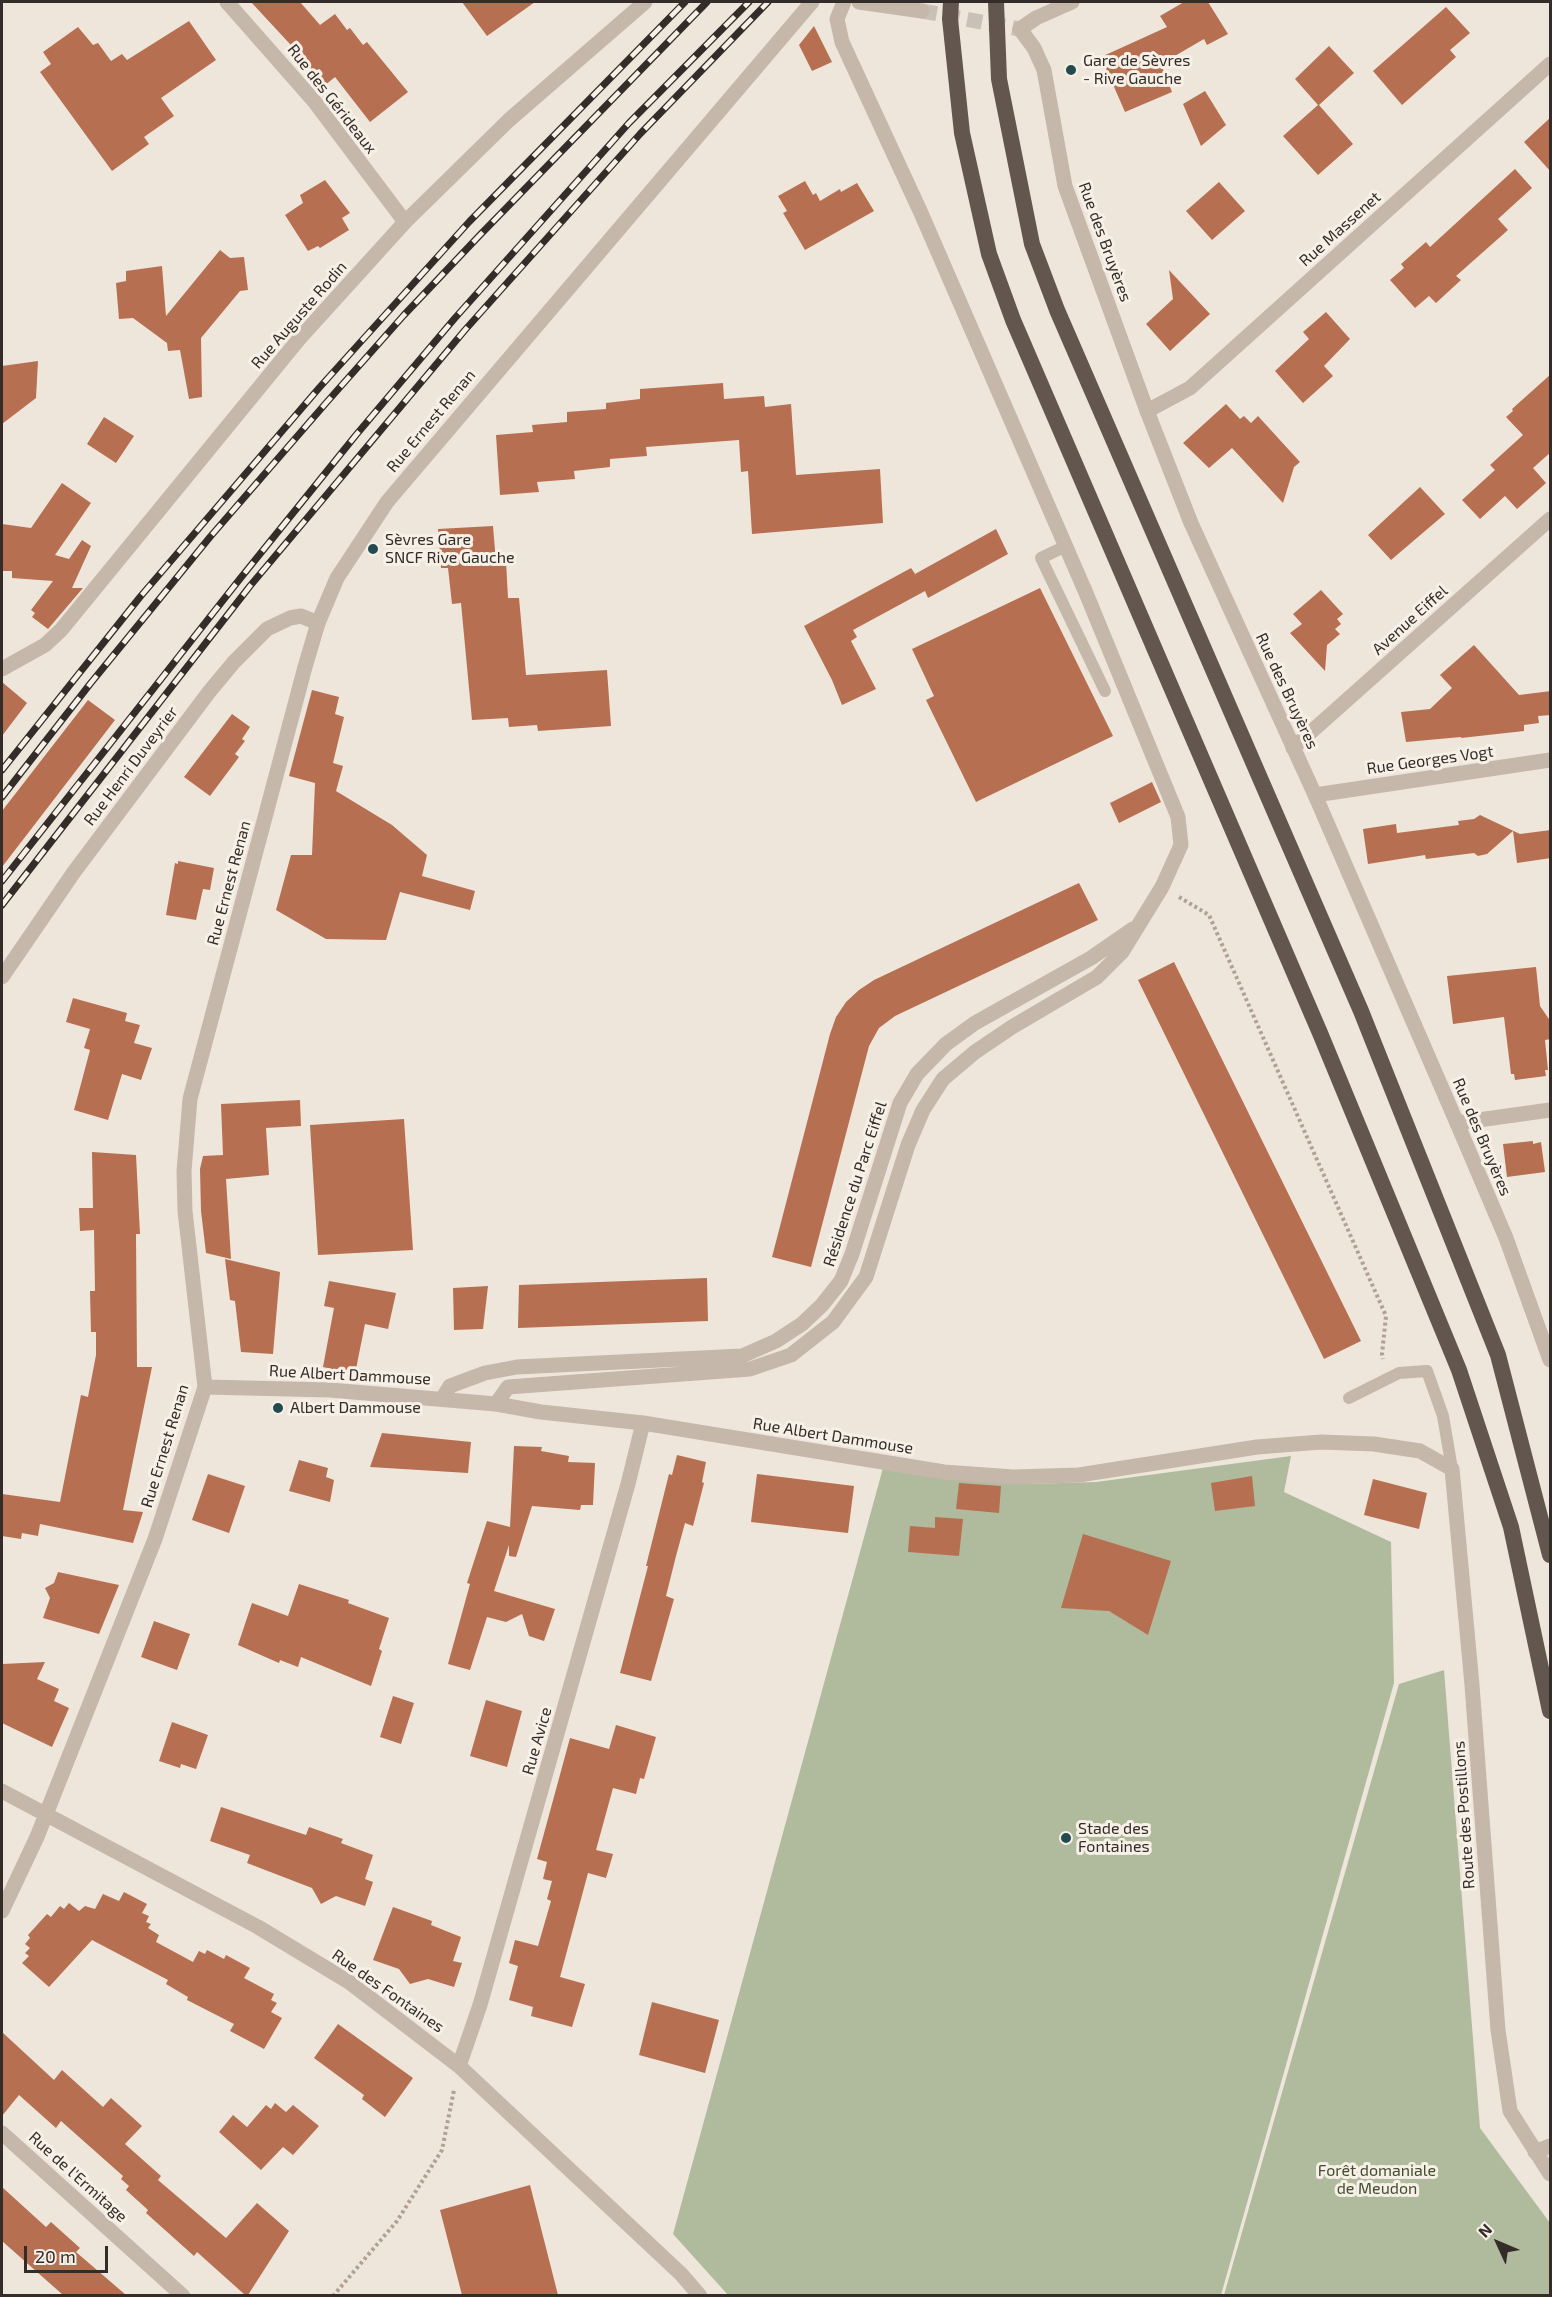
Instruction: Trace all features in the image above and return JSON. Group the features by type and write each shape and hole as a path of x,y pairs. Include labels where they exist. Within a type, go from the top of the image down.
{"highway":[{"path":"951,2 950,19 962,134 989,254 1014,320 1320,1033 1459,1370 1511,1527 1551,1711"},
{"path":"996,2 999,79 1032,244 1057,310 1155,540 1360,1011 1498,1355 1551,1555"}],"street":[{"name":"Rue des Gérideaux","path":"227,2 314,101 405,222"},
{"name":"Rue Auguste Rodin","path":"2,669 45,645 62,630 299,339 405,222 509,120 645,2"},
{"name":"Rue Ernest Renan","path":"2,1911 37,1837 154,1539 205,1387 185,1210 184,1171 190,1099 318,622 337,578 387,502 812,2"},
{"path":"844,2 837,19 842,42 921,213 1066,546"},
{"path":"859,2 922,11"},
{"name":"Rue des Bruyères","path":"1072,2 1036,18 1020,29 1034,48 1044,70 1065,186 1147,411 1203,551 1315,795 1457,1123 1506,1238 1551,1360"},
{"name":"Rue Massenet","path":"1147,411 1190,388 1551,64"},
{"name":"Avenue Eiffel","path":"1293,748 1551,519"},
{"name":"Résidence du Parc Eiffel","path":"496,1404 508,1387 750,1370 791,1355 833,1322 866,1277 904,1159 923,1110 943,1079 975,1052 1012,1027 1097,977 1122,952 1162,887 1181,846 1178,817 1066,546"},
{"name":"Rue Henri Duveyrier","path":"2,977 74,872 234,662 267,629 290,618 301,616 318,622"},
{"name":"Rue Georges Vogt","path":"1315,795 1551,760"},
{"name":"Résidence du Parc Eiffel","path":"442,1399 450,1386 485,1373 517,1367 742,1356 776,1341 802,1324 831,1295 841,1281 852,1254 900,1103 917,1074 946,1044 975,1023 1091,958 1136,927"},
{"path":"1457,1123 1551,1110"},
{"name":"Rue Albert Dammouse","path":"205,1387 330,1390 496,1404 541,1412 643,1423 944,1472 1013,1477 1078,1475 1257,1447 1321,1442 1374,1444 1420,1451 1452,1469"},
{"name":"Rue Avice","path":"459,2066 483,1994 628,1484 643,1423"},
{"name":"Route des Postillons","path":"1452,1469 1472,1685 1498,2030 1510,2111 1551,2174"},
{"name":"Rue des Fontaines","path":"2,1791 258,1927 349,1982 459,2066 681,2274 699,2295"},
{"name":"Rue de l'Ermitage","path":"2,2133 183,2295"},
{"path":"1534,2151 1551,2146"}],"lane":[{"path":"1066,546 1041,558 1105,691"},
{"path":"1000,1009 1012,1027"},
{"path":"884,1152 904,1159"},
{"path":"831,1295 845,1305"},
{"path":"759,1348 767,1363"},
{"path":"517,1367 521,1386"},
{"path":"1348,1398 1399,1373 1427,1371 1443,1416 1452,1469"}],"path":[{"path":"1162,887 1209,915 1386,1316 1382,1354 1388,1379"},
{"path":"333,2295 397,2221 442,2150 459,2066"}],"green space":[{"name":"Stade des Fontaines","path":"1291,1456 1284,1492 1391,1542 1394,1683 1221,2295 728,2295 673,2234 883,1468 1026,1484 1096,1482"},
{"name":"Forêt domaniale de Meudon","path":"1444,1670 1480,2128 1550,2223 1550,2295 1224,2295 1399,1684"}],"building":[{"path":"251,2 300,2 320,25 335,14 347,30 350,28 363,45 367,42 408,92 370,122 335,77 324,86 301,56"},
{"path":"462,2 535,2 487,36"},
{"path":"1184,2 1208,2 1228,34 1207,45 1204,39 1161,64 1172,92 1125,112 1101,57 1167,27 1160,16"},
{"path":"1446,7 1470,33 1450,50 1456,57 1402,105 1373,71"},
{"path":"189,21 216,60 161,98 174,116 144,137 149,144 112,171 40,72 51,64 43,52 78,27 93,45 98,43 111,61 122,54 127,60"},
{"path":"814,26 832,62 812,71 799,45"},
{"path":"1329,46 1354,73 1319,105 1353,144 1318,175 1283,136 1318,105 1295,79"},
{"path":"1205,91 1226,125 1201,146 1183,104"},
{"path":"1551,117 1551,172 1524,142"},
{"path":"1515,169 1532,188 1498,219 1508,230 1456,276 1461,280 1436,303 1429,296 1415,308 1390,280 1404,268 1401,264 1426,242 1430,247"},
{"path":"325,180 350,213 342,218 349,230 320,248 318,246 308,251 285,215 303,203 300,195"},
{"path":"805,181 813,195 816,193 820,201 840,189 841,192 857,183 874,211 805,250 783,213 787,211 778,196"},
{"path":"1219,182 1245,211 1212,240 1186,211"},
{"path":"220,250 230,258 244,257 248,290 240,291 201,338 202,397 189,399 180,350 168,351 167,343 133,318 119,319 116,283 126,281 126,271 162,266 166,316"},
{"path":"1169,270 1210,314 1170,351 1146,324 1173,299"},
{"path":"1326,312 1350,339 1324,366 1333,376 1303,403 1275,371 1309,339 1303,332"},
{"path":"38,361 36,398 2,424 2,366"},
{"path":"1551,374 1551,452 1533,468 1546,483 1517,509 1505,496 1480,519 1462,500 1495,470 1490,465 1523,435 1506,417"},
{"path":"723,383 724,399 764,396 765,407 791,404 796,475 880,469 883,523 752,534 748,471 741,472 739,440 646,447 647,456 610,459 610,467 574,471 575,479 537,482 539,492 500,495 496,435 533,432 532,425 567,422 567,412 606,409 606,403 640,399 640,389"},
{"path":"1226,404 1240,419 1244,416 1251,423 1258,416 1300,462 1294,467 1283,503 1232,448 1209,468 1183,443"},
{"path":"104,417 134,436 116,463 87,444"},
{"path":"62,483 91,503 55,555 69,559 82,540 91,546 72,588 83,588 48,629 32,617 35,613 31,610 53,581 12,578 12,571 2,571 2,524 31,528"},
{"path":"1420,487 1445,514 1391,560 1368,535"},
{"path":"493,526 496,562 506,561 508,598 519,598 526,675 607,670 611,726 538,731 537,725 509,727 508,718 472,720 461,603 452,604 448,568 441,568 438,529"},
{"path":"996,529 1008,554 928,598 925,591 853,630 857,637 851,641 876,689 842,705 832,680 804,626 911,568 915,574"},
{"path":"1040,588 1113,736 976,802 926,700 934,696 912,649"},
{"path":"1321,590 1343,614 1337,619 1341,624 1335,629 1340,634 1327,645 1325,671 1290,633 1302,624 1293,614"},
{"path":"1474,645 1519,695 1551,691 1551,715 1538,716 1539,723 1524,725 1524,731 1406,742 1401,712 1430,709 1452,688 1440,675"},
{"path":"2,682 27,703 2,736"},
{"path":"312,690 339,697 335,714 344,717 333,763 343,766 336,791 392,825 427,855 422,876 475,891 470,910 400,892 386,940 326,939 276,910 291,855 312,855 315,783 289,776"},
{"path":"88,700 115,720 2,867 2,811"},
{"path":"232,714 250,727 242,739 245,741 235,754 239,757 210,796 184,777"},
{"path":"1152,782 1161,802 1119,823 1110,803"},
{"path":"1480,815 1520,834 1551,830 1551,858 1517,863 1513,831 1487,854 1478,856 1474,853 1426,859 1425,855 1368,864 1363,829 1396,824 1397,833 1459,825 1458,821 1474,819"},
{"path":"178,861 214,868 210,890 203,889 196,920 166,915 175,863 178,864"},
{"path":"1079,883 1098,920 895,1016 879,1028 869,1046 811,1267 772,1257 830,1034 836,1017 846,1002 874,980"},
{"path":"1174,962 1361,1341 1324,1359 1138,980"},
{"path":"1536,967 1540,1006 1551,1022 1551,1039 1545,1040 1548,1070 1545,1070 1546,1076 1515,1080 1514,1074 1511,1074 1504,1017 1453,1024 1447,976"},
{"path":"73,998 127,1013 125,1021 140,1025 134,1043 152,1048 141,1080 122,1074 108,1120 74,1110 90,1050 84,1048 90,1029 66,1022"},
{"path":"300,1100 301,1126 266,1128 269,1175 226,1179 231,1259 206,1253 201,1211 200,1169 203,1156 223,1155 221,1104"},
{"path":"404,1119 413,1250 318,1255 310,1125"},
{"path":"1533,1141 1533,1144 1541,1142 1545,1172 1507,1177 1503,1144"},
{"path":"92,1152 136,1155 140,1234 136,1234 137,1367 152,1367 123,1510 143,1512 133,1543 40,1524 38,1536 22,1533 21,1539 2,1536 2,1494 60,1502 81,1395 88,1397 96,1355 96,1332 91,1332 90,1291 95,1291 94,1230 80,1231 79,1208 93,1208"},
{"path":"225,1259 280,1272 273,1354 241,1352 235,1301 230,1300"},
{"path":"707,1278 708,1321 518,1328 519,1285"},
{"path":"329,1281 396,1293 388,1329 365,1324 355,1374 323,1367 334,1308 324,1306"},
{"path":"488,1286 483,1329 454,1330 453,1288"},
{"path":"382,1433 471,1442 468,1473 370,1467"},
{"path":"514,1446 542,1447 541,1451 569,1456 568,1462 595,1463 593,1505 581,1505 580,1510 532,1506 516,1557 509,1556 509,1545 494,1591 555,1609 544,1641 529,1636 522,1614 506,1622 487,1617 470,1670 448,1664 470,1584 467,1583 487,1521 510,1527"},
{"path":"677,1455 706,1462 702,1482 704,1483 693,1526 685,1523 676,1556 666,1596 674,1599 651,1681 620,1673 669,1474 672,1475"},
{"path":"299,1460 328,1468 326,1477 334,1480 330,1502 289,1491"},
{"path":"208,1474 245,1486 229,1533 192,1520"},
{"path":"757,1474 854,1486 848,1533 751,1522"},
{"path":"1252,1476 1255,1506 1215,1511 1211,1483"},
{"path":"1373,1479 1427,1493 1419,1529 1364,1515"},
{"path":"959,1483 1001,1486 999,1513 956,1509"},
{"path":"935,1517 963,1519 959,1556 908,1552 910,1526 935,1528"},
{"path":"1083,1534 1171,1561 1148,1635 1109,1611 1061,1608"},
{"path":"58,1572 119,1585 99,1634 43,1618 50,1598 45,1588 54,1583"},
{"path":"299,1584 349,1600 348,1603 389,1618 371,1686 301,1657 298,1667 280,1660 279,1663 238,1645 252,1603 288,1616"},
{"path":"154,1621 190,1634 177,1670 141,1657"},
{"path":"45,1662 37,1679 59,1689 54,1701 69,1708 52,1747 2,1723 2,1664"},
{"path":"393,1696 414,1703 401,1744 380,1737"},
{"path":"486,1700 522,1711 507,1767 470,1756"},
{"path":"172,1722 208,1735 196,1769 181,1764 180,1768 159,1761"},
{"path":"616,1725 656,1737 644,1779 640,1778 636,1794 613,1788 596,1850 613,1854 606,1878 588,1873 560,1977 585,1984 572,2027 531,2016 533,2007 509,2000 518,1966 509,1963 515,1940 538,1946 551,1901 547,1899 552,1881 543,1879 547,1862 537,1859 570,1738 609,1749"},
{"path":"221,1807 306,1835 309,1827 343,1839 341,1843 373,1855 365,1879 373,1882 365,1906 336,1896 321,1904 312,1888 247,1863 250,1855 210,1841"},
{"path":"124,1892 147,1904 142,1913 149,1916 146,1922 151,1924 148,1928 159,1935 156,1942 193,1962 199,1951 205,1954 207,1950 224,1959 226,1955 250,1968 244,1978 274,1994 271,2000 277,2003 271,2012 282,2018 264,2049 230,2031 234,2024 187,2000 188,1997 166,1984 168,1980 92,1940 49,1987 22,1963 29,1956 25,1953 30,1948 25,1944 30,1938 28,1935 47,1914 51,1917 60,1906 64,1909 69,1903 79,1911 85,1906 95,1909 103,1894 119,1901"},
{"path":"393,1907 432,1921 431,1925 461,1937 453,1961 462,1963 454,1987 428,1979 410,1984 399,1969 373,1960"},
{"path":"652,2002 719,2020 705,2073 639,2055"},
{"path":"338,2024 413,2078 385,2117 362,2099 364,2095 314,2058"},
{"path":"2,2032 54,2080 62,2070 103,2107 111,2098 142,2126 125,2144 161,2176 158,2180 226,2238 257,2203 289,2231 248,2295 245,2295 197,2252 194,2256 146,2213 148,2210 126,2190 129,2186 121,2179 123,2176 61,2121 56,2128 19,2095 2,2116"},
{"path":"275,2103 286,2112 293,2105 319,2126 293,2155 283,2147 261,2170 219,2132 233,2115 247,2127 266,2105 271,2109"},
{"path":"530,2185 558,2295 462,2295 440,2210"},
{"path":"2,2187 46,2227 51,2222 80,2248 76,2252 126,2295 63,2295 2,2241"}],"tunnel":[{"path":"922,11 1020,29"}],"railway":[{"path":"2,770 140,597 319,388 469,222 685,2"},
{"path":"2,797 90,684 210,537 404,315 707,2"},
{"path":"2,881 239,580 356,435 455,318 629,123 749,2"},
{"path":"2,905 250,586 465,330 640,134 768,2"}],"place":[{"name":"Gare de Sèvres - Rive Gauche","path":"1071,70"},
{"name":"Sèvres Gare SNCF Rive Gauche","path":"373,549"},
{"name":"Albert Dammouse","path":"278,1408"},
{"name":"Stade des Fontaines","path":"1066,1838"}]}
